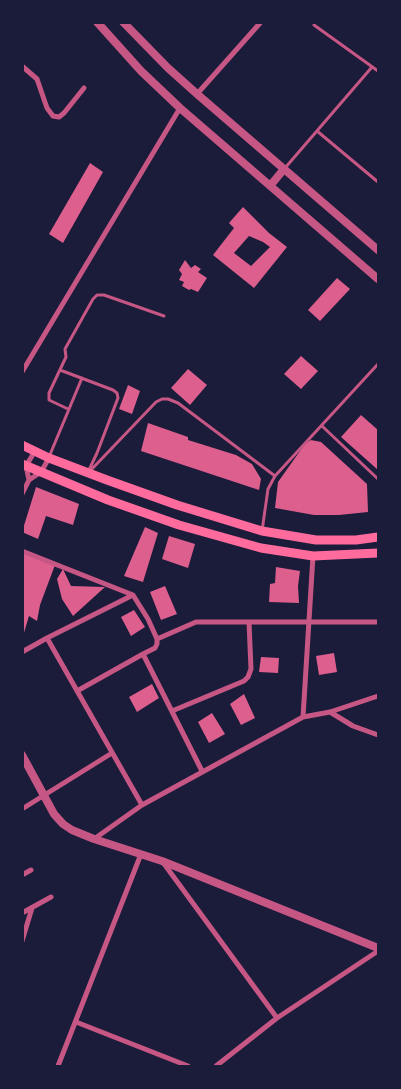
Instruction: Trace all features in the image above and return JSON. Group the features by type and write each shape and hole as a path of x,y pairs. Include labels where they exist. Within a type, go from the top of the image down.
{"main road":[{"path":"22,445 88,473 177,505 262,532 316,540 356,540 378,537"},
{"path":"24,465 108,500 179,525 261,548 313,556 378,553"}],"street":[{"path":"97,22 141,71 180,108 378,279"},
{"path":"197,94 261,22"},
{"path":"124,23 197,94 378,250"},
{"path":"22,66 37,79 47,108 54,116 59,117 64,113 84,88"},
{"path":"22,372 180,108"},
{"path":"270,186 284,169"},
{"path":"29,480 24,465 35,451"},
{"path":"22,494 29,480 41,472 49,458"},
{"path":"22,552 133,595 148,619 157,639 155,648 77,690"},
{"path":"302,717 310,622 313,556"},
{"path":"22,652 133,595"},
{"path":"157,639 196,622 378,622"},
{"path":"172,712 244,681 248,677 251,669 249,622"},
{"path":"47,638 142,805"},
{"path":"143,654 202,771"},
{"path":"94,840 142,805 302,717 330,712 378,696"},
{"path":"330,712 352,726 378,735"},
{"path":"22,808 45,796 112,753"},
{"path":"22,755 54,814 72,830 94,840 162,861 378,949"},
{"path":"58,1066 141,854"},
{"path":"162,861 278,1018"},
{"path":"22,875 31,870"},
{"path":"22,913 51,897"},
{"path":"22,941 32,908"},
{"path":"216,1066 278,1018 378,949"},
{"path":"76,1022 188,1066"}],"lane":[{"path":"314,25 378,71"},
{"path":"284,169 372,67"},
{"path":"317,131 378,182"},
{"path":"68,409 49,400 48,397 66,357 65,349 97,295 104,295 164,316"},
{"path":"262,532 268,489 275,476 378,364"},
{"path":"60,370 117,393 118,398 98,453 88,473"},
{"path":"49,458 82,378"},
{"path":"88,473 156,402 162,399 178,402 275,476"},
{"path":"322,426 378,479"}],"building":[{"path":"90,163 103,172 63,243 49,234"},
{"path":"243,207 269,233 287,247 254,288 213,255 234,228 229,223","holes":["249,236 270,247 251,266 234,253"]},
{"path":"185,260 191,268 195,265 201,269 198,272 207,278 198,292 182,286 184,282 179,280 182,274 179,270"},
{"path":"337,278 350,289 320,321 308,310"},
{"path":"301,356 318,371 301,389 284,374"},
{"path":"188,369 207,385 190,405 171,388"},
{"path":"128,385 140,391 132,414 119,409"},
{"path":"361,415 378,430 378,470 341,437"},
{"path":"148,423 188,437 188,440 236,455 252,464 261,479 259,490 141,451"},
{"path":"311,440 321,442 367,484 368,512 314,515 275,508 278,482 305,444"},
{"path":"36,487 79,504 73,525 46,516 38,539 22,532"},
{"path":"145,527 158,533 143,582 124,576"},
{"path":"169,536 195,544 188,568 162,559"},
{"path":"22,552 55,565 40,605 37,621 29,616 23,636"},
{"path":"276,567 300,571 298,586 299,603 269,602 270,584 275,583"},
{"path":"63,569 71,586 105,587 73,616 62,599 57,579"},
{"path":"165,586 177,614 161,620 150,592"},
{"path":"134,610 145,627 131,636 121,617"},
{"path":"334,653 337,672 319,675 316,656"},
{"path":"261,657 279,658 278,673 259,672"},
{"path":"152,684 159,698 137,712 129,697"},
{"path":"244,694 255,718 241,725 230,704"},
{"path":"212,713 225,734 209,743 198,722"}]}
